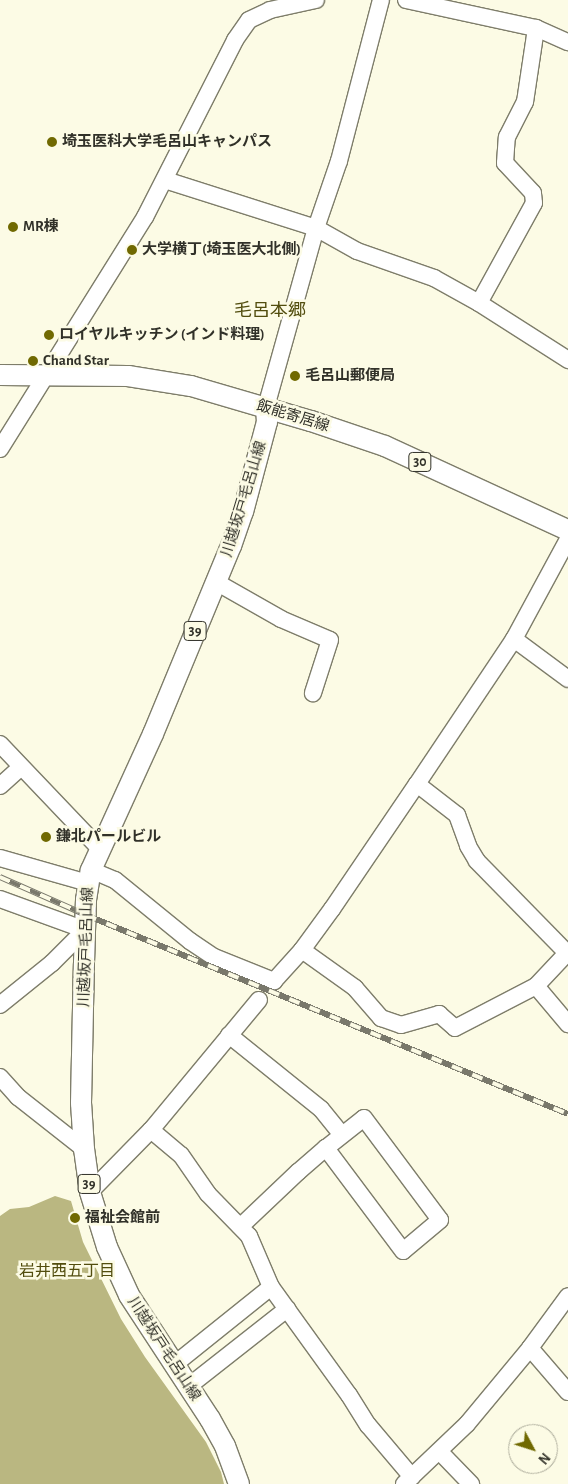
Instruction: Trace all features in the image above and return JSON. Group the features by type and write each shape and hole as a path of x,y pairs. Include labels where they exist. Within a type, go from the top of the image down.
{"main road":[{"name":"飯能寄居線","path":"0,375 147,378 191,386 266,407 385,446 568,530"},
{"name":"川越坂戸毛呂山線","path":"239,1484 225,1446 175,1364 128,1295 107,1247 90,1192 84,1149 82,1103 85,930 89,877 99,848 153,734 243,512 268,422 266,407"}],"street":[{"path":"0,449 130,242 165,180 234,40 249,20 270,10 316,0"},
{"path":"266,407 316,228 339,162 381,0"},
{"path":"406,0 536,28 568,42"},
{"path":"479,303 534,203 533,193 504,163 507,137 525,102 536,28"},
{"path":"165,180 316,228 357,251 434,278 479,303 568,360"},
{"path":"0,858 89,877 115,880 190,941 214,957 274,981 302,950 417,784 514,639 568,539"},
{"path":"216,582 281,619 330,640 313,692"},
{"path":"514,639 568,679"},
{"path":"0,744 99,848"},
{"path":"0,786 21,767"},
{"path":"302,950 355,988 381,1018 401,1025 439,1014 455,1028 536,986 567,953 477,861 468,846 457,815 417,784"},
{"path":"0,898 85,930 52,963 0,1005"},
{"path":"536,986 568,1024"},
{"path":"90,1192 151,1130 259,1000"},
{"path":"230,1035 322,1109 342,1135"},
{"path":"0,1077 18,1097 84,1149"},
{"path":"241,1226 326,1148 364,1118 440,1220 403,1251 326,1148"},
{"path":"151,1130 181,1155 208,1194 249,1236 271,1287 408,1480 440,1452 467,1424 530,1348 568,1296"},
{"path":"175,1364 271,1287"},
{"path":"189,1386 287,1309"},
{"path":"530,1348 568,1392"},
{"path":"440,1452 471,1484"}],"shaded area":[{"path":"55,1196 71,1201 83,1242 121,1319 145,1357 206,1442 221,1472 224,1484 0,1484 0,1216 10,1209 29,1207"}],"railway":[{"path":"0,877 86,915 568,1114"}],"place":[{"name":"埼玉医科大学毛呂山キャンパス","path":"52,142"},
{"name":"MR棟","path":"13,227"},
{"name":"大学横丁(埼玉医大北側)","path":"132,250"},
{"name":"ロイヤルキッチン (インド料理)","path":"49,335"},
{"name":"Chand Star","path":"33,361"},
{"name":"毛呂山郵便局","path":"295,376"},
{"name":"鎌北パールビル","path":"46,837"},
{"name":"福祉会館前","path":"75,1218"}],"district":[{"name":"毛呂本郷","path":"270,311"},
{"name":"岩井西五丁目","path":"67,1271"}]}
